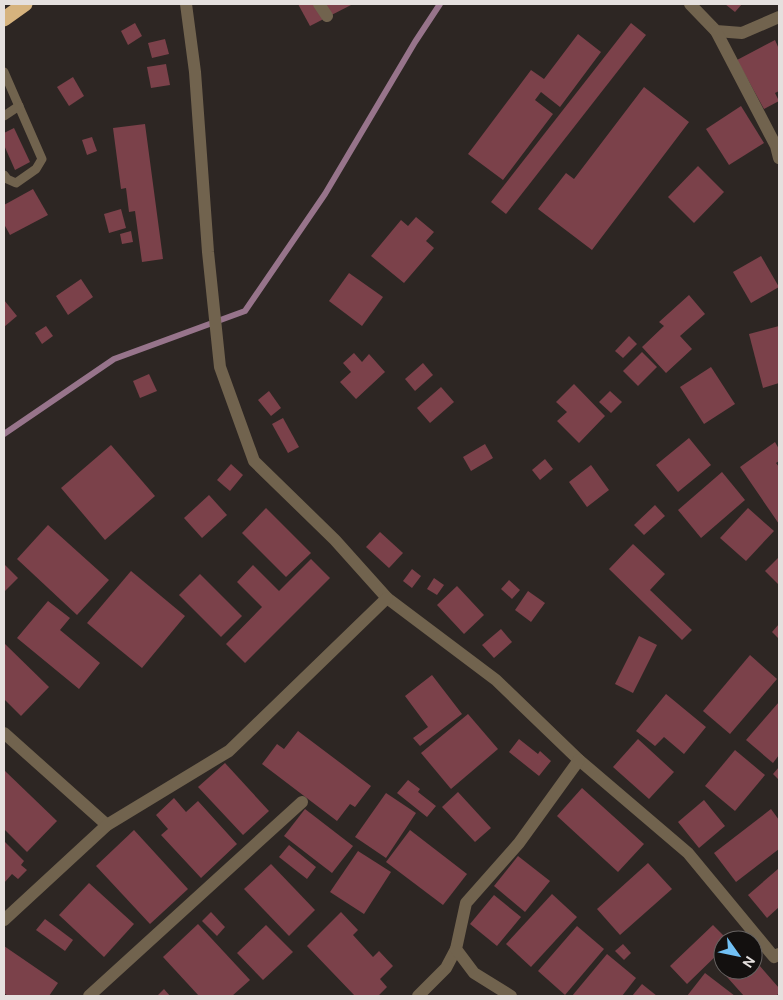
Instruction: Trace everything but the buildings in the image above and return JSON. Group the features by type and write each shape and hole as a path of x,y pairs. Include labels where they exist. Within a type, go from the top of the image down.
{"highway":[{"path":"4,18 25,4"}],"street":[{"path":"186,4 195,72 208,252 220,367 254,461 335,540 387,598 496,680 579,760 688,852 774,957 779,954"},
{"path":"319,4 327,16"},
{"path":"690,4 716,31 776,146 779,158"},
{"path":"716,31 742,33 779,17"},
{"path":"4,920 107,825 229,751 387,598"},
{"path":"6,739 107,825"},
{"path":"418,996 446,968 456,949 466,903 519,843 579,760"},
{"path":"89,996 302,802"},
{"path":"456,949 474,973 511,996"}],"lane":[{"path":"4,72 42,159 36,169 16,183 7,179 4,175"},
{"path":"4,116 18,106"}],"waterway":[{"path":"4,434 114,359 245,311 325,194 415,42 440,4"}]}
